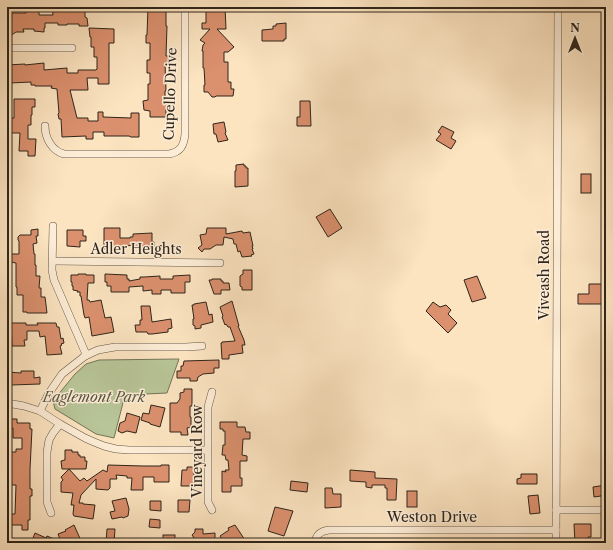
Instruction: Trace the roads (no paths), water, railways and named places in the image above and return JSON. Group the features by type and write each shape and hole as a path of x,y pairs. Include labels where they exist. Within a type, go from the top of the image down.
{"street":[{"name":"Cupello Drive","path":"45,126 46,136 54,149 64,154 169,154 182,148 185,134 185,7"},
{"name":"Viveash Road","path":"556,543 558,7"},
{"path":"7,48 72,48"},
{"path":"53,226 52,270 54,280 85,352 85,356"},
{"name":"Adler Heights","path":"53,262 220,263"},
{"path":"40,411 62,374 85,356 98,350 115,347 202,346"},
{"name":"Vineyard Row","path":"212,392 208,406 207,450 208,502 212,510"},
{"path":"7,403 40,411 60,424 94,442 116,449 207,450"},
{"path":"51,513 47,502 47,452 49,440 60,424"},
{"path":"556,510 606,510"},
{"name":"Weston Drive","path":"315,543 318,534 329,530 556,530"}],"park label":[{"name":"Eaglemont Park","path":"94,397"}]}
